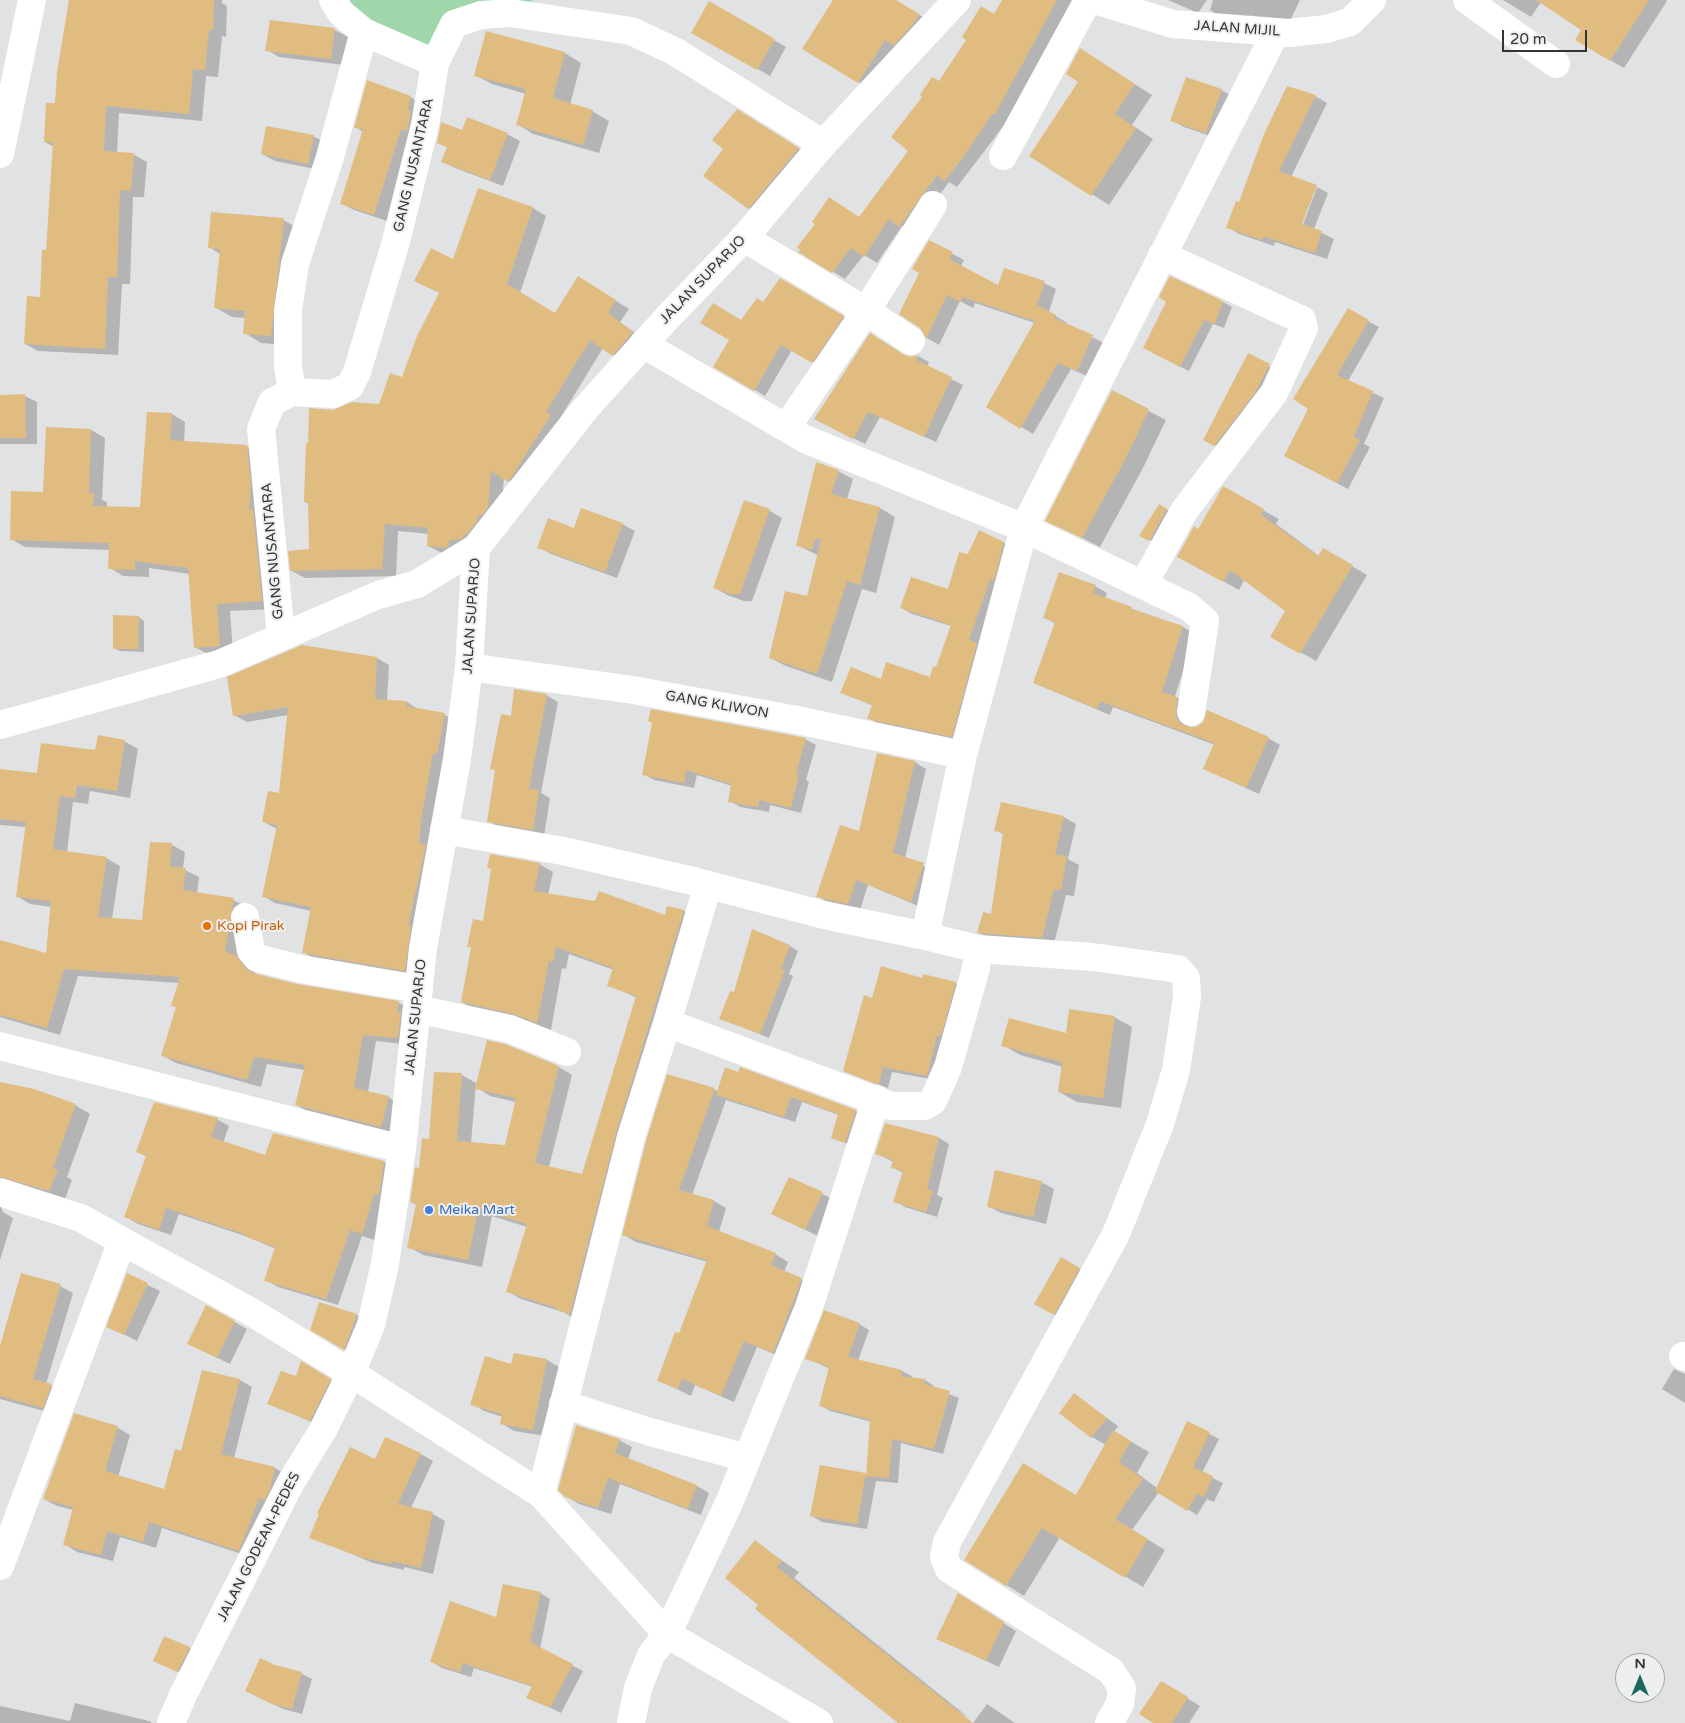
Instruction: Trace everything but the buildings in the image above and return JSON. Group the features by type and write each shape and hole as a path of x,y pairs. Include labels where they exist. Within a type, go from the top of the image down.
{"street":[{"path":"0,154 32,0"},
{"path":"333,0 341,13 364,32 435,63"},
{"name":"JALAN SUPARJO","path":"351,1373 371,1325 385,1264 402,1149 423,948 457,759 469,668 476,548 585,409 643,344 744,238 823,144 957,0"},
{"path":"1003,156 1088,0"},
{"name":"JALAN MIJIL","path":"1095,0 1173,24 1276,32 1326,29 1350,22 1372,0"},
{"path":"1467,0 1556,64"},
{"name":"GANG NUSANTARA","path":"281,636 261,428 272,402 292,392 333,394 350,386 357,372 398,236 425,125 435,63 454,24 481,14 510,13 631,31 674,51 823,144"},
{"path":"292,392 288,366 288,310 295,264 330,157 364,32"},
{"path":"925,936 963,756 1024,528 1276,32"},
{"path":"786,428 866,311 933,205"},
{"path":"744,238 866,311 911,342"},
{"path":"1143,585 1184,511 1274,393 1304,328 1302,320 1162,255"},
{"path":"643,344 805,439 1024,528 1189,607 1205,621 1191,712"},
{"path":"0,725 219,664 378,595 417,584 476,548"},
{"name":"GANG KLIWON","path":"469,668 633,690 797,720 963,756"},
{"path":"444,830 563,851 708,885 824,915 978,949 1093,956 1178,969 1186,978 1188,997 1176,1070 1160,1124 1116,1234 947,1542 944,1557 949,1569 1112,1671 1122,1688 1120,1704 1109,1723"},
{"path":"540,1494 631,1137 668,1023 708,885"},
{"path":"245,917 251,951 257,958 418,999 510,1029 567,1052"},
{"path":"668,1023 891,1106 925,1106 933,1101 948,1067 976,968 978,949"},
{"path":"0,1046 402,1149"},
{"path":"631,1723 638,1688 648,1663 668,1634 729,1503 809,1307 876,1099"},
{"path":"0,1192 81,1218 248,1310 351,1373 540,1494 668,1634 819,1723"},
{"path":"0,1566 122,1241"},
{"name":"JALAN GODEAN-PEDES","path":"171,1723 183,1695 291,1482 322,1430 351,1373"},
{"path":"563,1404 650,1432 747,1458"}],"green space":[{"path":"345,0 534,0 510,13 481,15 434,50 359,28"}],"place":[{"name":"Kopi Pirak","path":"207,926"},
{"name":"Meika Mart","path":"429,1210"}]}
